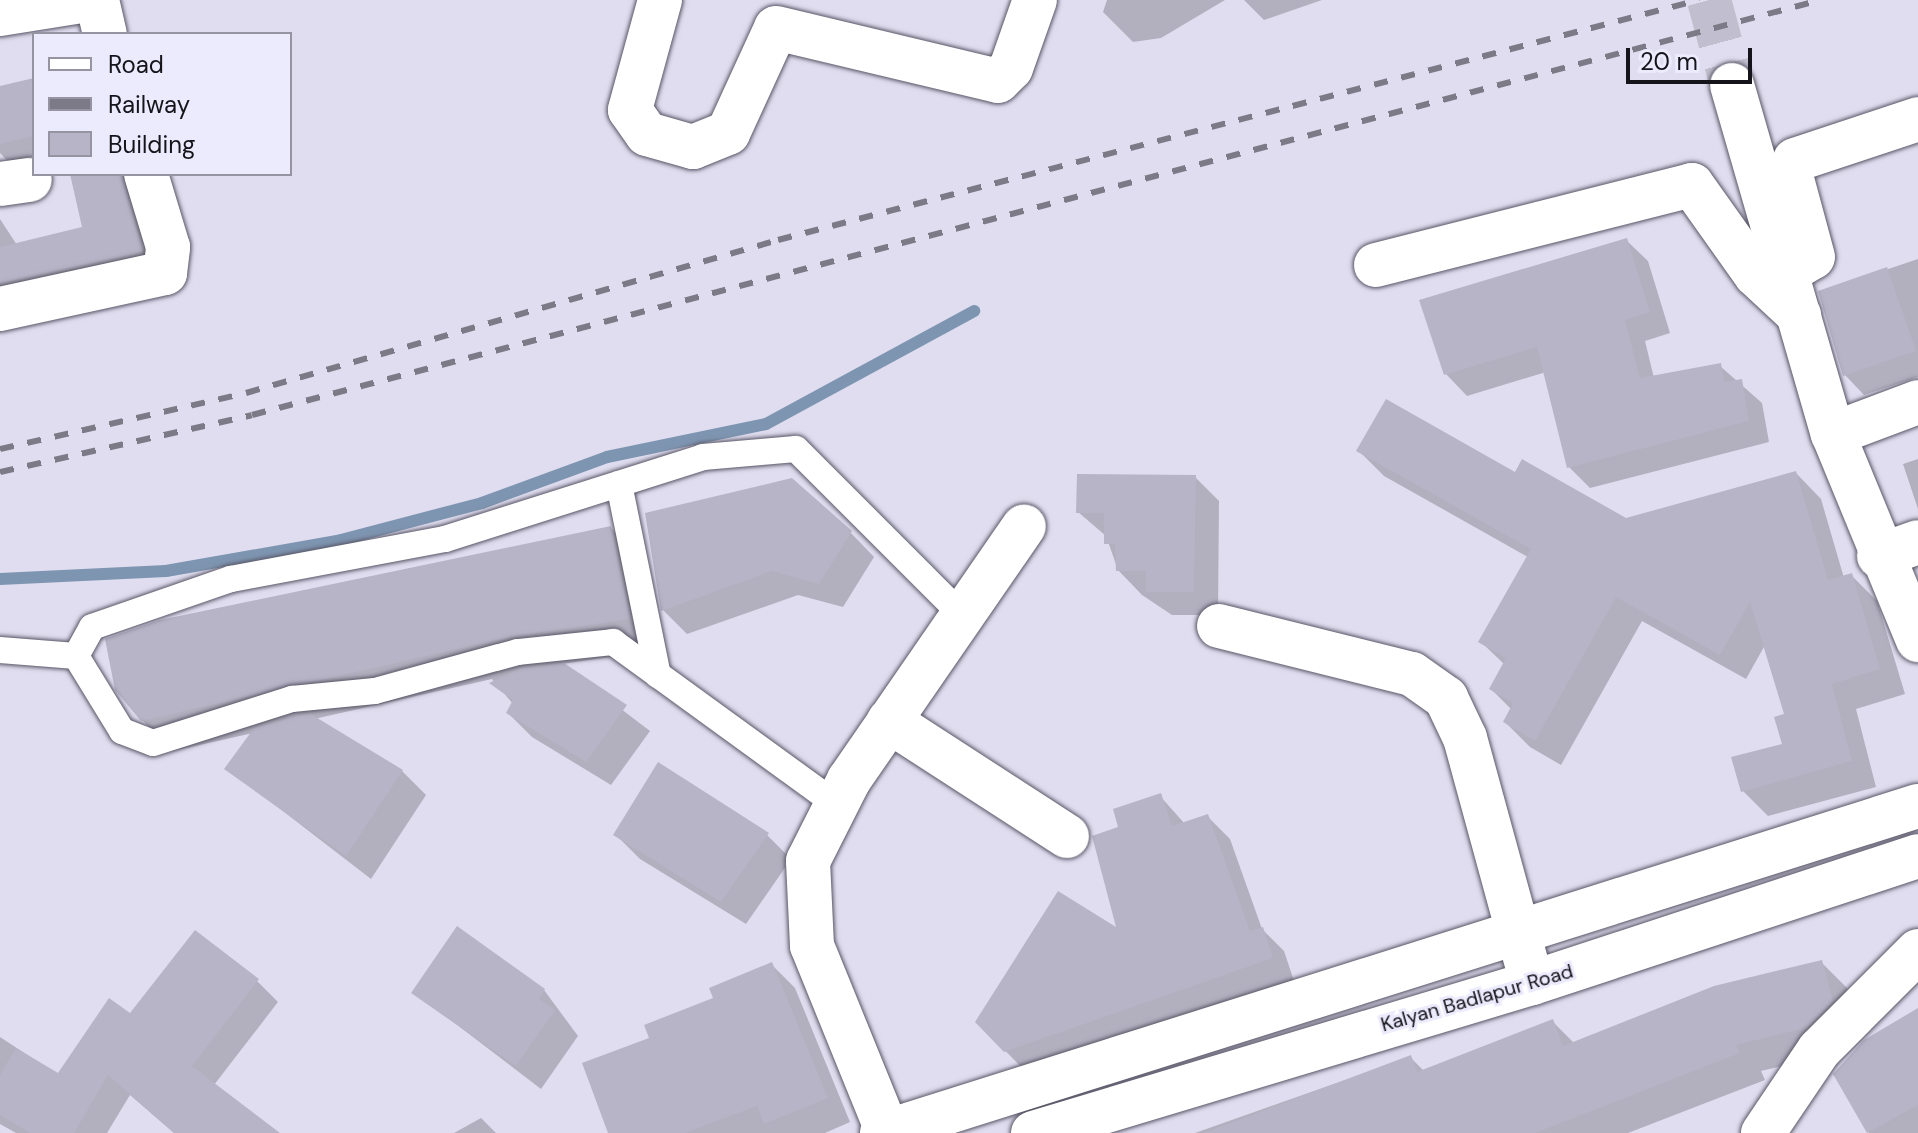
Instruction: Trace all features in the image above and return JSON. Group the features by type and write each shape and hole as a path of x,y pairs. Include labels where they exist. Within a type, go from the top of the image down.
{"street":[{"path":"0,14 88,0"},
{"path":"97,0 105,32"},
{"path":"660,0 630,110 647,134 693,147 728,133 776,28 998,81 1011,68 1035,0"},
{"path":"1732,85 1833,434 1898,549 1918,640"},
{"path":"1786,273 1813,257 1790,172 1795,160 1918,119"},
{"path":"0,309 165,273 168,247 147,176"},
{"path":"1376,265 1692,185 1756,275 1799,315"},
{"path":"1833,434 1918,402"},
{"path":"1024,526 889,721 836,804 808,861 812,946 901,1130 1169,1041 1521,937 1918,806"},
{"path":"1219,626 1412,674 1446,698 1465,738 1532,983"},
{"path":"889,721 1020,806 1059,850"},
{"name":"Kalyan Badlapur Road","path":"1033,1133 1180,1083 1532,983 1918,856"},
{"path":"1763,1133 1819,1050 1918,951"},
{"path":"1169,1041 1180,1083"}],"lane":[{"path":"76,656 92,627 231,579 445,539 703,457 796,449 962,615"},
{"path":"619,484 658,675"},
{"path":"76,656 122,731 153,743 292,699 375,691 518,652 613,642 836,804"},
{"path":"0,650 76,656"}],"building":[{"path":"32,78 32,136 0,144 0,86"},
{"path":"70,176 123,176 142,252 0,283 0,247 82,227"},
{"path":"1627,238 1650,312 1625,320 1640,378 1721,363 1724,382 1742,379 1749,421 1567,468 1537,347 1444,375 1419,300"},
{"path":"1887,267 1916,351 1843,376 1818,291"},
{"path":"1386,399 1515,472 1522,459 1626,518 1796,471 1828,580 1852,573 1880,669 1832,684 1852,761 1741,792 1731,757 1782,744 1774,717 1784,714 1750,602 1720,655 1616,597 1535,741 1503,722 1513,703 1489,689 1506,658 1478,642 1531,549 1356,451"},
{"path":"1077,474 1196,475 1194,592 1146,592 1146,571 1116,571 1115,544 1104,544 1104,513 1076,513"},
{"path":"792,478 852,531 819,584 772,571 661,611 645,513"},
{"path":"611,526 630,619 514,636 141,721 115,690 105,639 160,620"},
{"path":"564,663 627,705 586,762 506,713 513,700 489,683 521,668"},
{"path":"309,713 403,770 346,856 224,769 254,728"},
{"path":"658,762 769,833 721,902 613,835"},
{"path":"1161,793 1172,826 1208,814 1250,931 1263,927 1273,958 1004,1052 975,1022 1058,891 1116,927 1092,836 1118,827 1113,809"},
{"path":"457,926 545,989 539,999 555,1010 516,1066 411,993"},
{"path":"195,930 259,979 192,1066 280,1133 174,1133 108,1075 74,1133 30,1133 0,1115 0,1075 16,1048 58,1073 109,998 130,1013"},
{"path":"1822,960 1833,1001 1806,1028 1736,1045 1740,1053 1535,1133 1204,1133 1411,1055 1417,1072 1553,1019 1563,1046 1714,986"},
{"path":"772,962 828,1098 764,1124 757,1106 685,1133 608,1133 582,1063 649,1038 644,1025 713,998 709,988"},
{"path":"1918,1008 1918,1105 1867,1133 1833,1074 1864,1040"}],"waterway":[{"path":"0,579 166,571 341,540 482,503 607,457 766,424 974,311"}],"tunnel":[{"path":"1709,0 1732,85"}],"railway":[{"path":"0,449 246,393 778,240 1699,0"},
{"path":"0,472 252,415 1821,0"}]}
